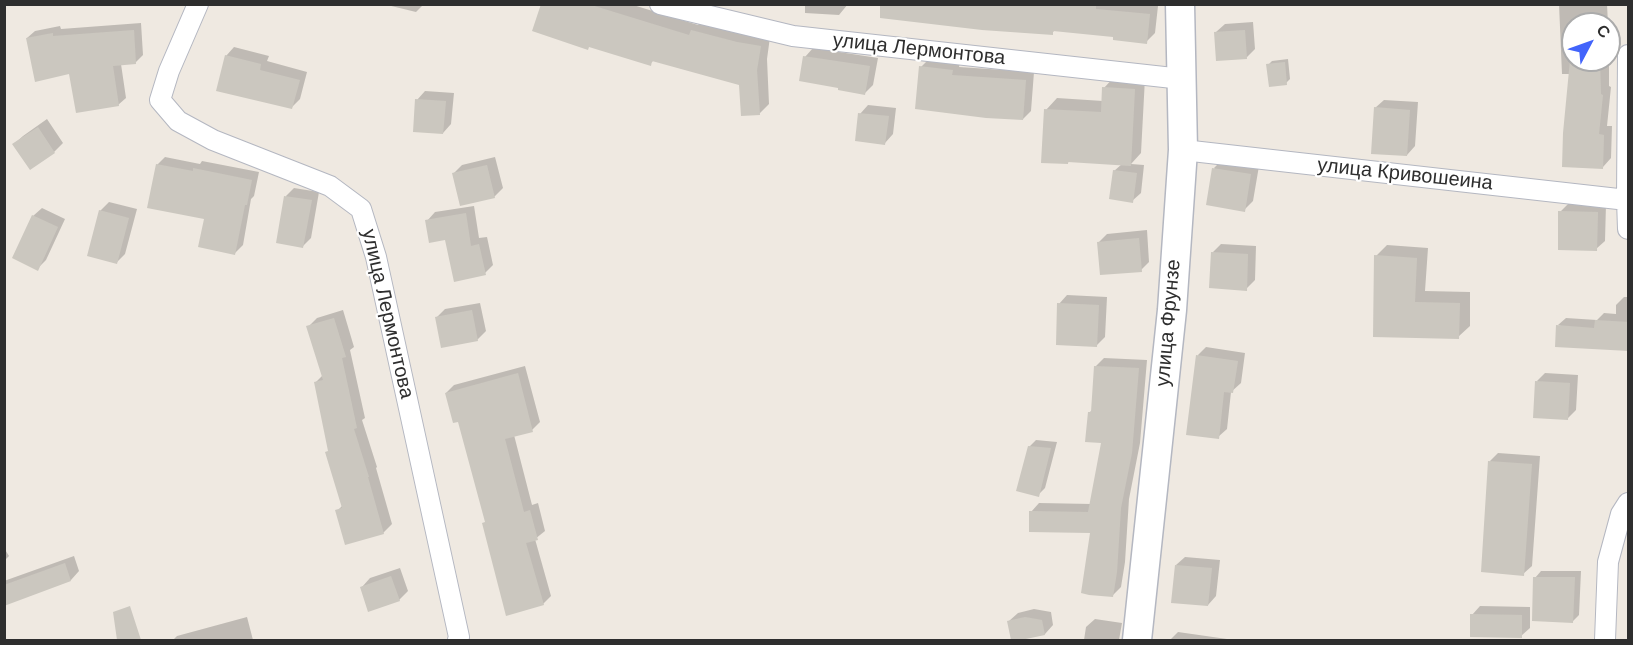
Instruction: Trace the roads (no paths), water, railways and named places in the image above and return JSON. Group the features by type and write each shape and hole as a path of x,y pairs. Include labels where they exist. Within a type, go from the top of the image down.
{"street":[{"name":"улица Лермонтова","path":"198,4 160,100 178,121 213,140 330,186 361,209 376,257 458,640"},
{"name":"улица Лермонтова","path":"660,4 793,36 1182,79"},
{"name":"улица Фрунзе","path":"1137,640 1172,310 1183,150 1180,4"},
{"path":"1629,56 1627,200 1629,229"},
{"name":"улица Кривошеина","path":"1183,150 1627,200"},
{"path":"1605,640 1608,561 1621,514 1629,502"}]}
